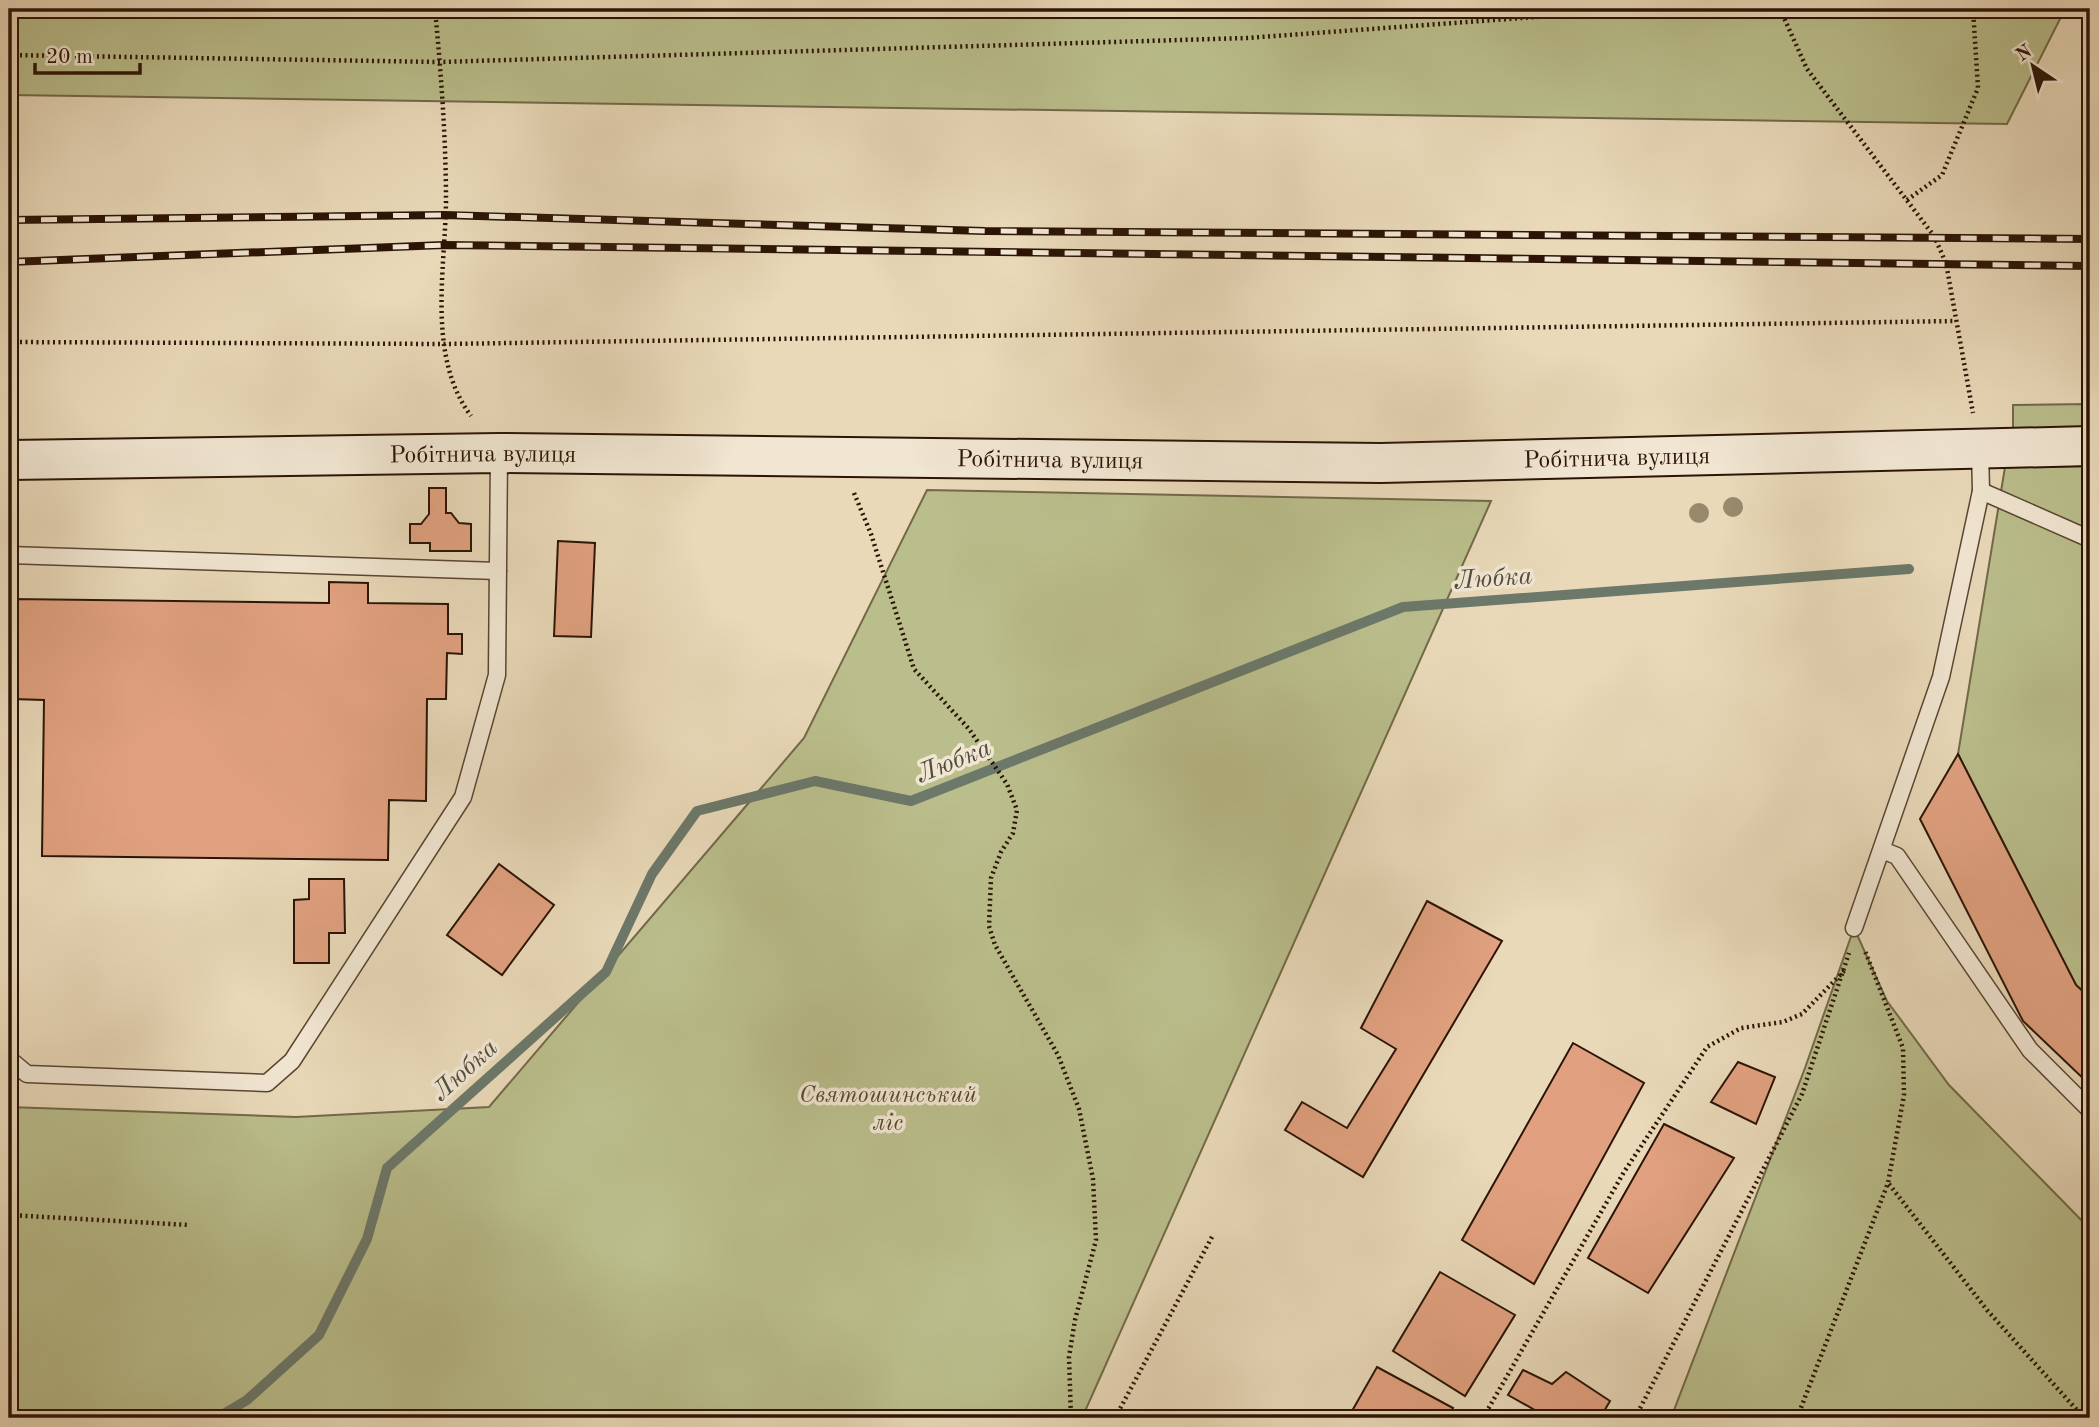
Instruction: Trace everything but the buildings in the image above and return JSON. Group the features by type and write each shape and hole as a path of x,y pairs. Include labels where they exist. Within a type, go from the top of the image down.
{"street":[{"name":"Робітнича вулиця","path":"9,460 499,453 1381,463 2090,446"}],"lane":[{"path":"1854,928 1941,677 1981,491 1980,447"},
{"path":"9,1059 27,1074 267,1083 292,1060 463,797 497,675 499,453"},
{"path":"1981,491 2090,539"},
{"path":"9,555 498,570"},
{"path":"1882,850 1897,856 2030,1050 2090,1110"}],"path":[{"path":"9,9 9,15"},
{"path":"435,9 446,201 443,344 456,397 499,453"},
{"path":"9,55 440,62 1247,37 1563,15 1574,9"},
{"path":"1780,9 1807,69 1934,236 1946,263 1980,447"},
{"path":"1907,200 1942,175 1978,88 1973,9"},
{"path":"9,342 443,344 1956,321"},
{"path":"838,457 871,534 914,669 981,747 1007,783 1017,810 1017,822 991,878 989,926 995,945 1058,1055 1079,1109 1093,1179 1096,1240 1075,1320 1069,1357 1071,1418"},
{"path":"1635,1418 1802,1094 1845,970 1854,928"},
{"path":"1797,1418 1888,1183 1904,1095 1903,1048 1887,1001 1854,928"},
{"path":"1483,1418 1624,1172 1707,1047 1741,1028 1783,1021 1802,1014 1819,1000 1845,970"},
{"path":"1888,1183 1987,1311 2084,1418"},
{"path":"9,1215 189,1225"},
{"path":"1115,1418 1213,1235"}],"green space":[{"path":"9,9 2065,9 2007,124 9,95"},
{"path":"2090,404 2090,434 2013,435 2013,405"},
{"path":"2090,466 2090,998 2076,985 1958,754 2005,467"},
{"name":"Святошинський ліс","path":"927,490 1491,501 1082,1418 9,1418 9,1107 296,1117 489,1107 804,738"},
{"path":"1854,928 1887,1001 1949,1085 2090,1229 2090,1418 1671,1418 1805,1068"}],"waterway":[{"name":"Любка","path":"217,1418 247,1400 319,1335 367,1239 387,1168 606,972 652,874 697,811 815,781 911,801 1403,607 1909,569"}],"railway":[{"path":"9,220 445,215 985,231 2090,239"},
{"path":"9,262 444,245 2090,266"}]}
